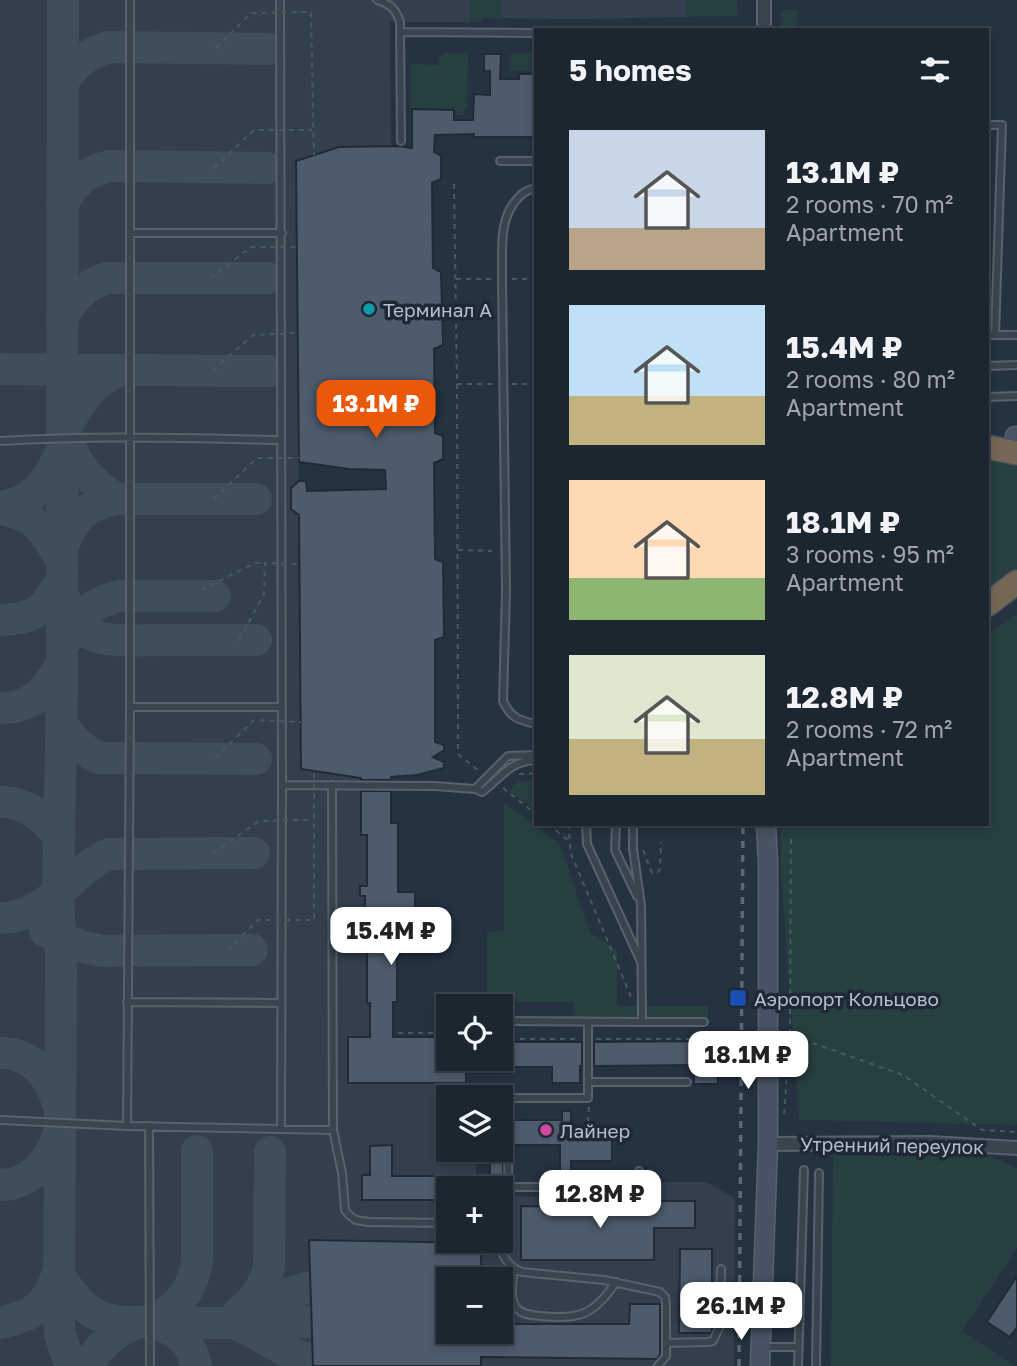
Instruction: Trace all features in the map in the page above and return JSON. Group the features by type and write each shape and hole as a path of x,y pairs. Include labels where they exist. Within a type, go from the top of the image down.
{"highway":[{"path":"989,437 1016,440"},
{"path":"989,447 1016,440"},
{"path":"989,603 1017,582"},
{"path":"989,611 1017,590"}],"main road":[{"path":"760,1366 768,1144 768,826"}],"street":[{"path":"764,0 764,28"},
{"name":"Утренний переулок","path":"768,1144 930,1143 1017,1148"}],"lane":[{"path":"127,1126 130,0"},
{"path":"280,0 281,1129"},
{"path":"377,0 393,7 398,13 401,32 401,141"},
{"path":"401,32 534,33"},
{"path":"989,125 1002,125 991,335 1017,335"},
{"path":"500,161 534,161"},
{"path":"534,189 529,189 519,197 508,211 503,228 502,278 506,591 503,701 508,712 519,720 534,724"},
{"path":"130,233 282,233"},
{"path":"989,366 1017,365"},
{"path":"989,397 1017,396"},
{"path":"0,441 62,437 280,440"},
{"path":"130,707 281,707"},
{"path":"491,780 508,757 534,755"},
{"path":"282,785 435,786 479,791 509,767 534,760"},
{"path":"332,785 333,1130 342,1173 345,1210 356,1220 368,1222 436,1223"},
{"path":"586,826 587,844 641,964"},
{"path":"615,826 615,850 641,905"},
{"path":"633,826 633,849 641,905 642,1022"},
{"path":"127,1002 281,1003"},
{"path":"513,1021 704,1022"},
{"path":"588,1022 588,1098 509,1098 508,1187 639,1187 639,1171"},
{"path":"588,1082 687,1082"},
{"path":"0,1120 127,1126 333,1130"},
{"path":"149,1126 150,1366"},
{"path":"798,1366 803,1170"},
{"path":"816,1366 819,1172"},
{"path":"502,1253 514,1269 522,1272 616,1282 660,1292 665,1297 666,1356 658,1366"},
{"path":"514,1269 512,1291 515,1306 527,1314 572,1317 583,1314 607,1296 616,1282"},
{"path":"666,1343 713,1340 720,1326 721,1269"},
{"path":"760,1348 798,1347"}],"path":[{"path":"216,48 251,13 311,12 314,155"},
{"path":"214,168 254,130 313,130"},
{"path":"454,184 457,754 534,812"},
{"path":"211,278 251,247 296,247"},
{"path":"213,370 253,335 297,333"},
{"path":"214,499 257,458 299,458"},
{"path":"457,550 492,551"},
{"path":"201,590 254,562 299,564"},
{"path":"239,640 264,594 265,563"},
{"path":"215,758 254,720 301,722"},
{"path":"228,950 258,920 314,920 314,771"},
{"path":"517,774 534,774"},
{"path":"213,853 259,821 313,820"},
{"path":"550,826 569,841"},
{"path":"568,826 570,854 632,998"},
{"path":"791,839 790,1035 903,1075 982,1130 1017,1132"},
{"path":"642,849 652,873 658,872 661,842"},
{"path":"398,1033 436,1033"},
{"path":"513,1039 718,1039"}],"shaded area":[{"path":"0,0 686,0 686,17 482,18 481,22 390,22 391,146 339,147 296,161 299,481 291,488 291,508 299,515 301,769 356,777 386,777 385,790 361,790 361,835 367,835 367,886 360,886 360,896 365,896 365,937 360,937 360,945 367,946 370,1037 348,1038 348,1083 461,1083 436,1085 436,1162 476,1162 476,1176 436,1176 436,1253 513,1253 513,1196 577,1198 642,1195 642,1182 706,1182 735,1198 734,1366 0,1366"}],"green space":[{"path":"471,0 501,0 501,19 482,18 481,22 469,22"},
{"path":"686,0 737,0 738,16 686,17"},
{"path":"781,10 797,10 797,28 781,28"},
{"path":"443,53 468,53 467,104 462,115 456,115 455,109 410,108 410,64 439,65 439,58"},
{"path":"532,53 532,71 510,71 510,54"},
{"path":"989,455 1003,455 1017,467 1017,573 989,594"},
{"path":"1017,614 1017,1125 799,1120 781,872 781,826 989,826 989,634"},
{"path":"517,781 534,781 534,809 509,791"},
{"path":"504,802 560,844 590,932 617,950 617,1006 708,1006 708,1020 573,1020 573,1002 513,1002 513,994 487,994 487,932 504,931"},
{"path":"833,1154 990,1156 1017,1168 1017,1248 962,1331 1015,1366 831,1366"}],"building":[{"path":"484,54 501,54 500,79 519,79 519,74 534,74 534,137 435,135 434,152 441,156 441,179 432,183 433,268 441,272 443,345 434,349 435,433 443,436 443,459 434,463 435,559 443,562 444,637 435,640 435,742 444,745 444,750 433,757 444,762 444,768 417,775 391,777 391,780 361,780 301,769 299,515 291,509 291,488 299,481 306,481 307,491 386,489 385,470 349,469 299,462 296,161 339,147 412,148 412,109 454,110 454,120 473,120 474,94 490,95 490,71 484,71"},
{"path":"361,791 391,791 391,823 398,823 398,892 415,892 415,941 397,941 397,1002 393,1002 393,1037 436,1037 436,1071 466,1071 466,1083 348,1083 348,1037 370,1037 367,946 360,946 360,937 365,937 365,896 360,896 360,886 367,886 367,835 361,835"},
{"path":"717,1041 718,1084 694,1084 694,1065 594,1066 594,1042"},
{"path":"513,1042 582,1042 580,1083 552,1083 552,1067 513,1067"},
{"path":"562,1111 571,1111 571,1135 612,1135 612,1161 571,1161 571,1171 560,1171 560,1145 514,1145 514,1120 562,1120"},
{"path":"392,1145 392,1176 436,1176 436,1200 362,1200 362,1175 370,1175 370,1146"},
{"path":"490,1162 503,1162 503,1176 490,1176"},
{"path":"638,1201 695,1201 695,1228 654,1228 654,1260 521,1260 521,1206 638,1207"},
{"path":"309,1240 436,1242 436,1253 481,1253 481,1267 436,1267 436,1344 513,1344 513,1324 629,1324 630,1304 660,1304 660,1354 657,1359 481,1357 481,1366 313,1366"},
{"path":"680,1249 712,1249 711,1333 679,1333"},
{"path":"1017,1276 1017,1327 1010,1337 987,1322"}],"taxiway":[{"path":"63,0 62,690 58,893 61,958 59,1323 60,1335 71,1366"},
{"path":"63,82 83,60 94,52 109,47 269,49"},
{"path":"62,205 81,180 109,166 268,168"},
{"path":"62,320 80,294 107,278 268,278"},
{"path":"0,369 269,371"},
{"path":"117,499 91,478 62,435 79,405 92,389 120,370"},
{"path":"0,507 22,501 38,489 61,452"},
{"path":"62,548 76,521 88,509 106,501 256,499"},
{"path":"0,509 31,520 51,542 62,562"},
{"path":"0,620 23,618 38,611 50,599 62,580"},
{"path":"63,595 76,622 90,634 105,639 256,640"},
{"path":"68,638 88,610 111,598 215,596"},
{"path":"0,708 22,705 38,696 62,663"},
{"path":"62,724 78,744 98,758 256,759"},
{"path":"0,802 18,804 34,812 60,838"},
{"path":"0,918 24,914 34,909 94,862 109,854 254,853"},
{"path":"45,931 83,947 103,951 252,950"},
{"path":"0,1053 12,1054 31,1062 51,1085 59,1106"},
{"path":"0,1185 21,1181 37,1170 50,1154 58,1135"},
{"path":"149,1322 176,1305 188,1290 195,1271 197,1151"},
{"path":"239,1312 258,1292 269,1267 270,1152"},
{"path":"0,1323 23,1316 38,1307 49,1293 59,1271"},
{"path":"59,1275 83,1306 99,1316 119,1322 233,1323 278,1298 308,1288"},
{"path":"89,1366 108,1340 137,1322"},
{"path":"238,1323 307,1322"},
{"path":"154,1323 182,1338 191,1350 196,1366"},
{"path":"233,1323 305,1358"}],"railway":[{"path":"739,1366 743,826"}],"place":[{"name":"Терминал А","path":"369,309"},
{"name":"Аэропорт Кольцово","path":"738,998"},
{"name":"Лайнер","path":"546,1130"}]}
